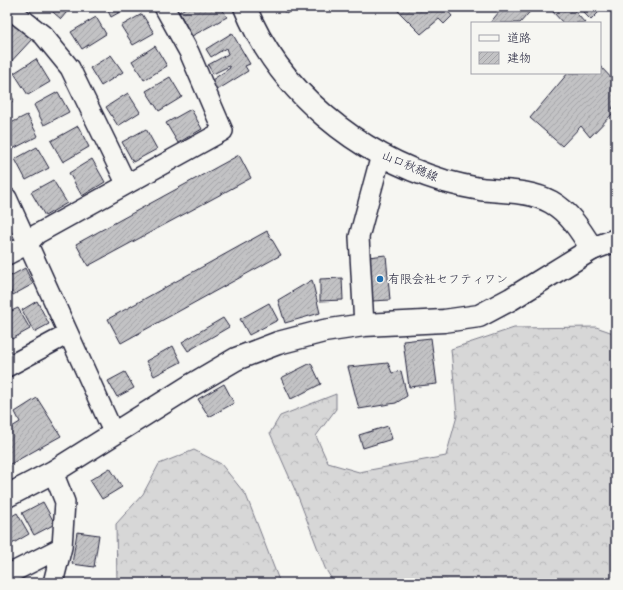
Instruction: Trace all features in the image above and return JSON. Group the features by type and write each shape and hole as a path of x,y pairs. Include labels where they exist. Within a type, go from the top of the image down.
{"street":[{"path":"7,7 43,35 70,68 126,183"},
{"path":"7,255 28,244 37,234 126,183 223,131 189,52 164,7"},
{"name":"山口秋穂線","path":"245,7 266,46 283,72 305,97 342,130 381,155 416,171 445,181 479,189 526,193 551,202 569,216 592,249"},
{"path":"364,325 359,237 381,155"},
{"path":"7,198 114,434"},
{"path":"7,496 53,472 236,359 284,342 324,331 364,325 444,321 479,316 511,299 592,249 616,240"},
{"path":"7,367 68,334"},
{"path":"53,472 65,502 62,547 53,583"},
{"path":"7,575 62,547"}],"green space":[{"path":"596,327 616,334 616,583 334,583 325,568 299,499 270,433 280,416 336,394 336,409 316,436 328,463 359,472 446,456 457,416 451,349 514,328"},
{"path":"194,450 221,464 246,495 280,583 117,583 116,524 143,494 159,464"}],"building":[{"path":"47,7 71,7 61,19"},
{"path":"106,7 129,7 111,17"},
{"path":"187,7 221,7 227,17 192,36 179,12"},
{"path":"282,7 298,7 286,14"},
{"path":"394,7 449,7 446,9 452,16 444,24 439,19 421,34"},
{"path":"503,7 534,7 521,22 491,22"},
{"path":"559,7 571,7 584,22 562,22 553,12"},
{"path":"578,7 604,7 591,20"},
{"path":"142,14 154,33 133,45 121,26"},
{"path":"7,15 33,38 7,66"},
{"path":"96,17 106,34 82,49 71,32"},
{"path":"232,33 250,64 245,66 248,71 214,92 209,82 230,68 229,66 213,74 208,65 228,54 226,48 211,57 206,49"},
{"path":"155,46 167,66 144,80 132,61"},
{"path":"111,55 123,72 101,86 90,68"},
{"path":"36,59 50,82 28,95 14,73"},
{"path":"601,67 616,83 616,103 612,108 615,111 590,137 581,126 562,146 530,118 567,74 601,74"},
{"path":"170,77 182,97 159,111 146,91"},
{"path":"7,88 14,100 7,105"},
{"path":"58,92 69,112 44,125 34,105"},
{"path":"128,93 140,112 118,126 106,107"},
{"path":"191,109 202,129 178,143 166,123"},
{"path":"27,115 38,136 9,151 7,147 7,125"},
{"path":"78,126 89,147 63,162 51,141"},
{"path":"146,129 157,149 133,162 122,142"},
{"path":"37,147 49,168 26,180 15,159"},
{"path":"239,155 251,178 88,266 76,244"},
{"path":"92,159 105,182 82,196 69,173"},
{"path":"53,180 67,203 45,216 31,192"},
{"path":"267,231 281,255 121,343 108,319"},
{"path":"386,255 390,300 372,301 368,257"},
{"path":"25,268 33,284 13,295 7,284 7,278"},
{"path":"342,278 343,300 320,301 320,279"},
{"path":"312,280 320,313 285,323 278,300"},
{"path":"37,301 49,324 34,332 22,310"},
{"path":"269,303 278,320 249,335 240,319"},
{"path":"18,308 30,329 12,339 7,329 7,313"},
{"path":"223,318 229,327 188,351 182,342"},
{"path":"431,338 437,384 409,387 403,341"},
{"path":"173,346 181,362 154,376 146,361"},
{"path":"311,363 321,384 291,399 281,378"},
{"path":"388,363 392,373 401,371 407,396 396,403 359,409 348,367"},
{"path":"125,372 134,388 117,397 108,381"},
{"path":"224,384 234,403 209,417 198,399"},
{"path":"37,398 61,436 7,466 7,430 20,422 15,412"},
{"path":"388,426 392,439 363,448 359,435"},
{"path":"110,468 122,487 102,499 90,480"},
{"path":"43,502 55,524 34,535 22,513"},
{"path":"17,513 29,534 10,545 7,540 7,519"},
{"path":"77,532 99,535 94,567 72,564"}],"place":[{"name":"有限会社セフティワン","path":"380,279"}]}
